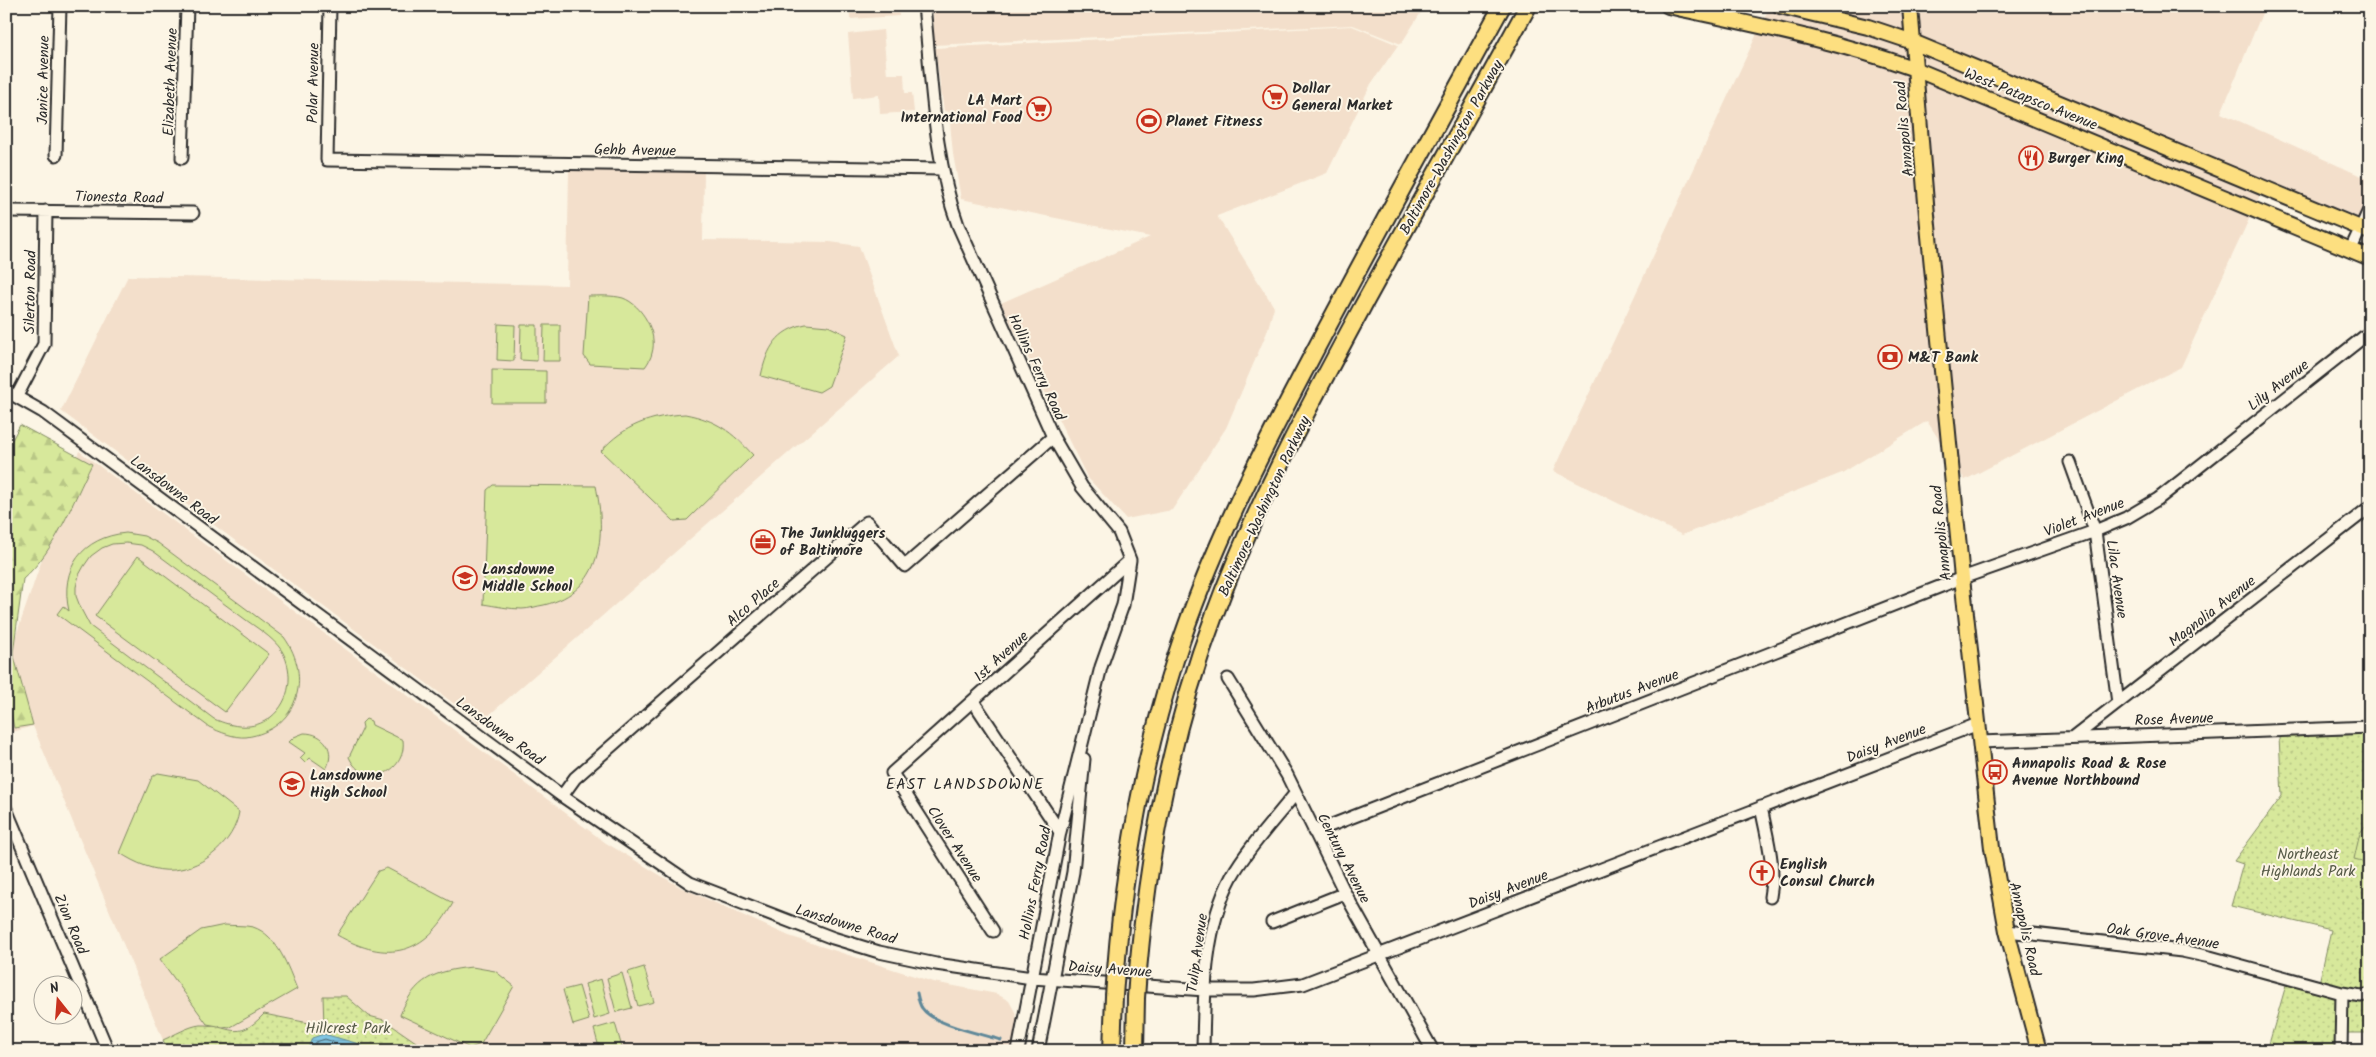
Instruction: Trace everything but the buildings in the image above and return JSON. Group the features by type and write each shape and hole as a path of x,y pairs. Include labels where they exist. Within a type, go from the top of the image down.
{"highway":[{"name":"Baltimore-Washington Parkway","path":"1112,1051 1116,970 1127,864 1148,758 1176,658 1217,548 1263,448 1502,6"},
{"name":"Baltimore-Washington Parkway","path":"1135,1051 1138,970 1149,867 1170,763 1197,664 1233,567 1266,493 1313,399 1528,6"}],"main road":[{"name":"West Patapsco Avenue","path":"1668,6 1814,37 1867,52 1915,69 2370,258"},
{"name":"West Patapsco Avenue","path":"1780,6 1868,27 1913,42 2365,230"},
{"name":"Annapolis Road","path":"1910,6 1962,578 1992,848 2008,931 2039,1051"}],"street":[{"name":"Janice Avenue","path":"56,155 60,6"},
{"name":"Elizabeth Avenue","path":"182,158 187,6"},
{"name":"Polar Avenue","path":"327,160 330,6"},
{"name":"Hollins Ferry Road","path":"924,6 942,169 949,201 1053,436 1082,487 1119,532 1130,560 1123,605 1101,667 1060,832 1018,1051"},
{"name":"Gehb Avenue","path":"327,160 942,169"},
{"path":"2350,250 2365,230 2370,208"},
{"name":"Tionesta Road","path":"6,211 193,213"},
{"name":"Silerton Road","path":"11,393 44,344 46,211"},
{"name":"Lily Avenue","path":"2204,462 2370,332"},
{"name":"Lansdowne Road","path":"11,393 73,433 562,796 690,884 793,924 879,952 936,964 1032,978"},
{"name":"Alco Place","path":"562,796 575,778 867,522 905,566 1053,436"},
{"name":"Lilac Avenue","path":"2070,462 2095,531 2118,703"},
{"name":"Violet Avenue","path":"1962,578 2095,531 2141,510 2204,462"},
{"name":"Magnolia Avenue","path":"2074,738 2370,508"},
{"name":"1st Avenue","path":"892,773 1130,560"},
{"name":"Arbutus Avenue","path":"1314,832 1962,578"},
{"name":"Century Avenue","path":"1228,679 1278,760 1345,894 1433,1051"},
{"path":"973,701 1060,832"},
{"name":"Hollins Ferry Road","path":"1038,1051 1073,872 1087,723"},
{"name":"Daisy Avenue","path":"1032,978 1205,990 1254,990 1303,984 1978,724"},
{"name":"Rose Avenue","path":"1980,742 2370,727"},
{"name":"Clover Avenue","path":"892,773 992,931"},
{"name":"Tulip Avenue","path":"1204,1051 1205,990 1210,941 1224,892 1234,873 1295,794"},
{"path":"1761,807 1774,878 1770,897"},
{"name":"Zion Road","path":"6,809 108,1051"},
{"path":"1272,922 1345,894"},
{"name":"Oak Grove Avenue","path":"2008,931 2210,957 2342,993 2361,996 2370,994"},
{"path":"2341,1051 2342,993"}],"shaded area":[{"path":"849,6 898,6 899,16 850,19"},
{"path":"933,6 1425,6 1401,44 1353,25 934,45"},
{"path":"1770,6 2265,6 2221,113 2370,180 2370,222 2267,180 2181,367 1965,480 1927,421 1842,473 1682,535 1553,471"},
{"path":"1352,26 1398,45 1371,84 1327,173 1217,216 1274,307 1267,332 1226,428 1172,510 1126,519 1087,477 1001,303 1150,237 961,199 953,154 949,112 944,111 935,48"},
{"path":"883,30 887,74 904,74 905,93 912,93 914,112 880,114 879,95 853,98 848,34"},
{"name":"Lansdowne Middle School","path":"569,170 704,171 703,240 830,242 859,246 899,356 480,723 61,411 128,276 567,285"},
{"name":"Lansdowne High School","path":"79,451 606,843 680,887 789,936 933,982 997,994 1009,1001 1015,1012 1017,1021 1012,1051 429,1051 384,1021 369,1016 346,996 324,1026 264,1014 254,1025 232,1032 199,1025 163,1040 33,726 6,734 6,650 9,656"}],"green space":[{"path":"588,296 623,298 642,313 653,337 651,357 645,367 590,364 584,356"},
{"path":"498,324 515,325 514,361 497,360"},
{"path":"806,324 828,326 847,335 829,386 819,392 761,376 766,357 775,342 788,331"},
{"path":"521,325 537,325 537,361 520,360"},
{"path":"544,325 560,325 560,361 543,361"},
{"path":"492,370 546,371 546,403 492,403"},
{"path":"685,414 706,420 723,428 753,455 687,520 674,521 601,451 619,435 639,423 661,417"},
{"path":"20,425 92,464 54,540 35,567 23,579 13,653 33,725 14,728 6,692 6,451"},
{"path":"493,485 596,486 600,523 596,559 589,574 578,587 564,598 527,609 483,604 487,490"},
{"path":"126,533 144,536 158,543 284,637 293,652 298,669 298,684 295,699 289,713 278,724 264,732 246,737 232,736 209,727 57,614 63,606 69,611 68,581 71,568 78,557 86,548 111,536","holes":["112,544 141,545 153,551 264,632 282,651 288,668 288,686 283,703 271,717 250,726 236,726 214,719 90,626 76,596 79,575 84,566 91,556"]},
{"path":"138,556 269,654 225,712 95,616"},
{"path":"366,719 371,721 372,725 403,740 402,752 398,762 392,769 383,774 364,773 356,767 349,757 363,728 362,723"},
{"path":"304,733 318,736 327,744 330,756 326,769 310,758 305,763 300,758 305,753 289,742 294,737"},
{"name":"Northeast Highlands Park","path":"2370,734 2370,1033 2335,1033 2335,1051 2267,1051 2286,985 2317,992 2331,930 2231,906 2243,864 2234,861 2282,796 2279,737"},
{"path":"158,773 198,780 239,812 236,823 224,843 197,864 174,870 160,870 139,863 120,853 152,777"},
{"path":"2370,819 2370,863 2354,859 2360,833"},
{"path":"387,868 453,903 442,920 430,934 417,944 404,949 389,951 373,950 337,935 378,871"},
{"path":"225,925 253,927 269,937 286,962 297,989 229,1028 207,1024 160,959 201,930"},
{"path":"472,967 495,971 514,986 481,1044 470,1048 400,1015 412,992 428,979 447,971"},
{"path":"644,967 654,1002 638,1006 628,972"},
{"path":"622,973 632,1008 616,1012 607,978"},
{"path":"601,979 610,1014 594,1019 585,984"},
{"path":"579,986 589,1020 573,1025 563,990"},
{"name":"Hillcrest Park","path":"323,996 346,996 369,1016 384,1020 429,1051 168,1051 163,1040 186,1029 200,1025 239,1030 254,1023 264,1014 324,1026"},
{"path":"615,1023 623,1051 600,1051 594,1029"}],"water":[{"path":"324,1034 359,1044 367,1051 307,1051 312,1038"}],"waterway":[{"path":"917,993 922,1008 936,1019 1001,1040"}],"place":[{"name":"Dollar General Market","path":"1275,97"},
{"name":"LA Mart International Food","path":"1039,109"},
{"name":"Planet Fitness","path":"1149,121"},
{"name":"Burger King","path":"2031,158"},
{"name":"M&T Bank","path":"1890,357"},
{"name":"The Junkluggers of Baltimore","path":"763,542"},
{"name":"Lansdowne Middle School","path":"465,578"},
{"name":"Annapolis Road & Rose Avenue Northbound","path":"1995,772"},
{"name":"Lansdowne High School","path":"292,784"},
{"name":"English Consul Church","path":"1762,873"}],"district":[{"name":"EAST LANDSDOWNE","path":"965,783"}]}
